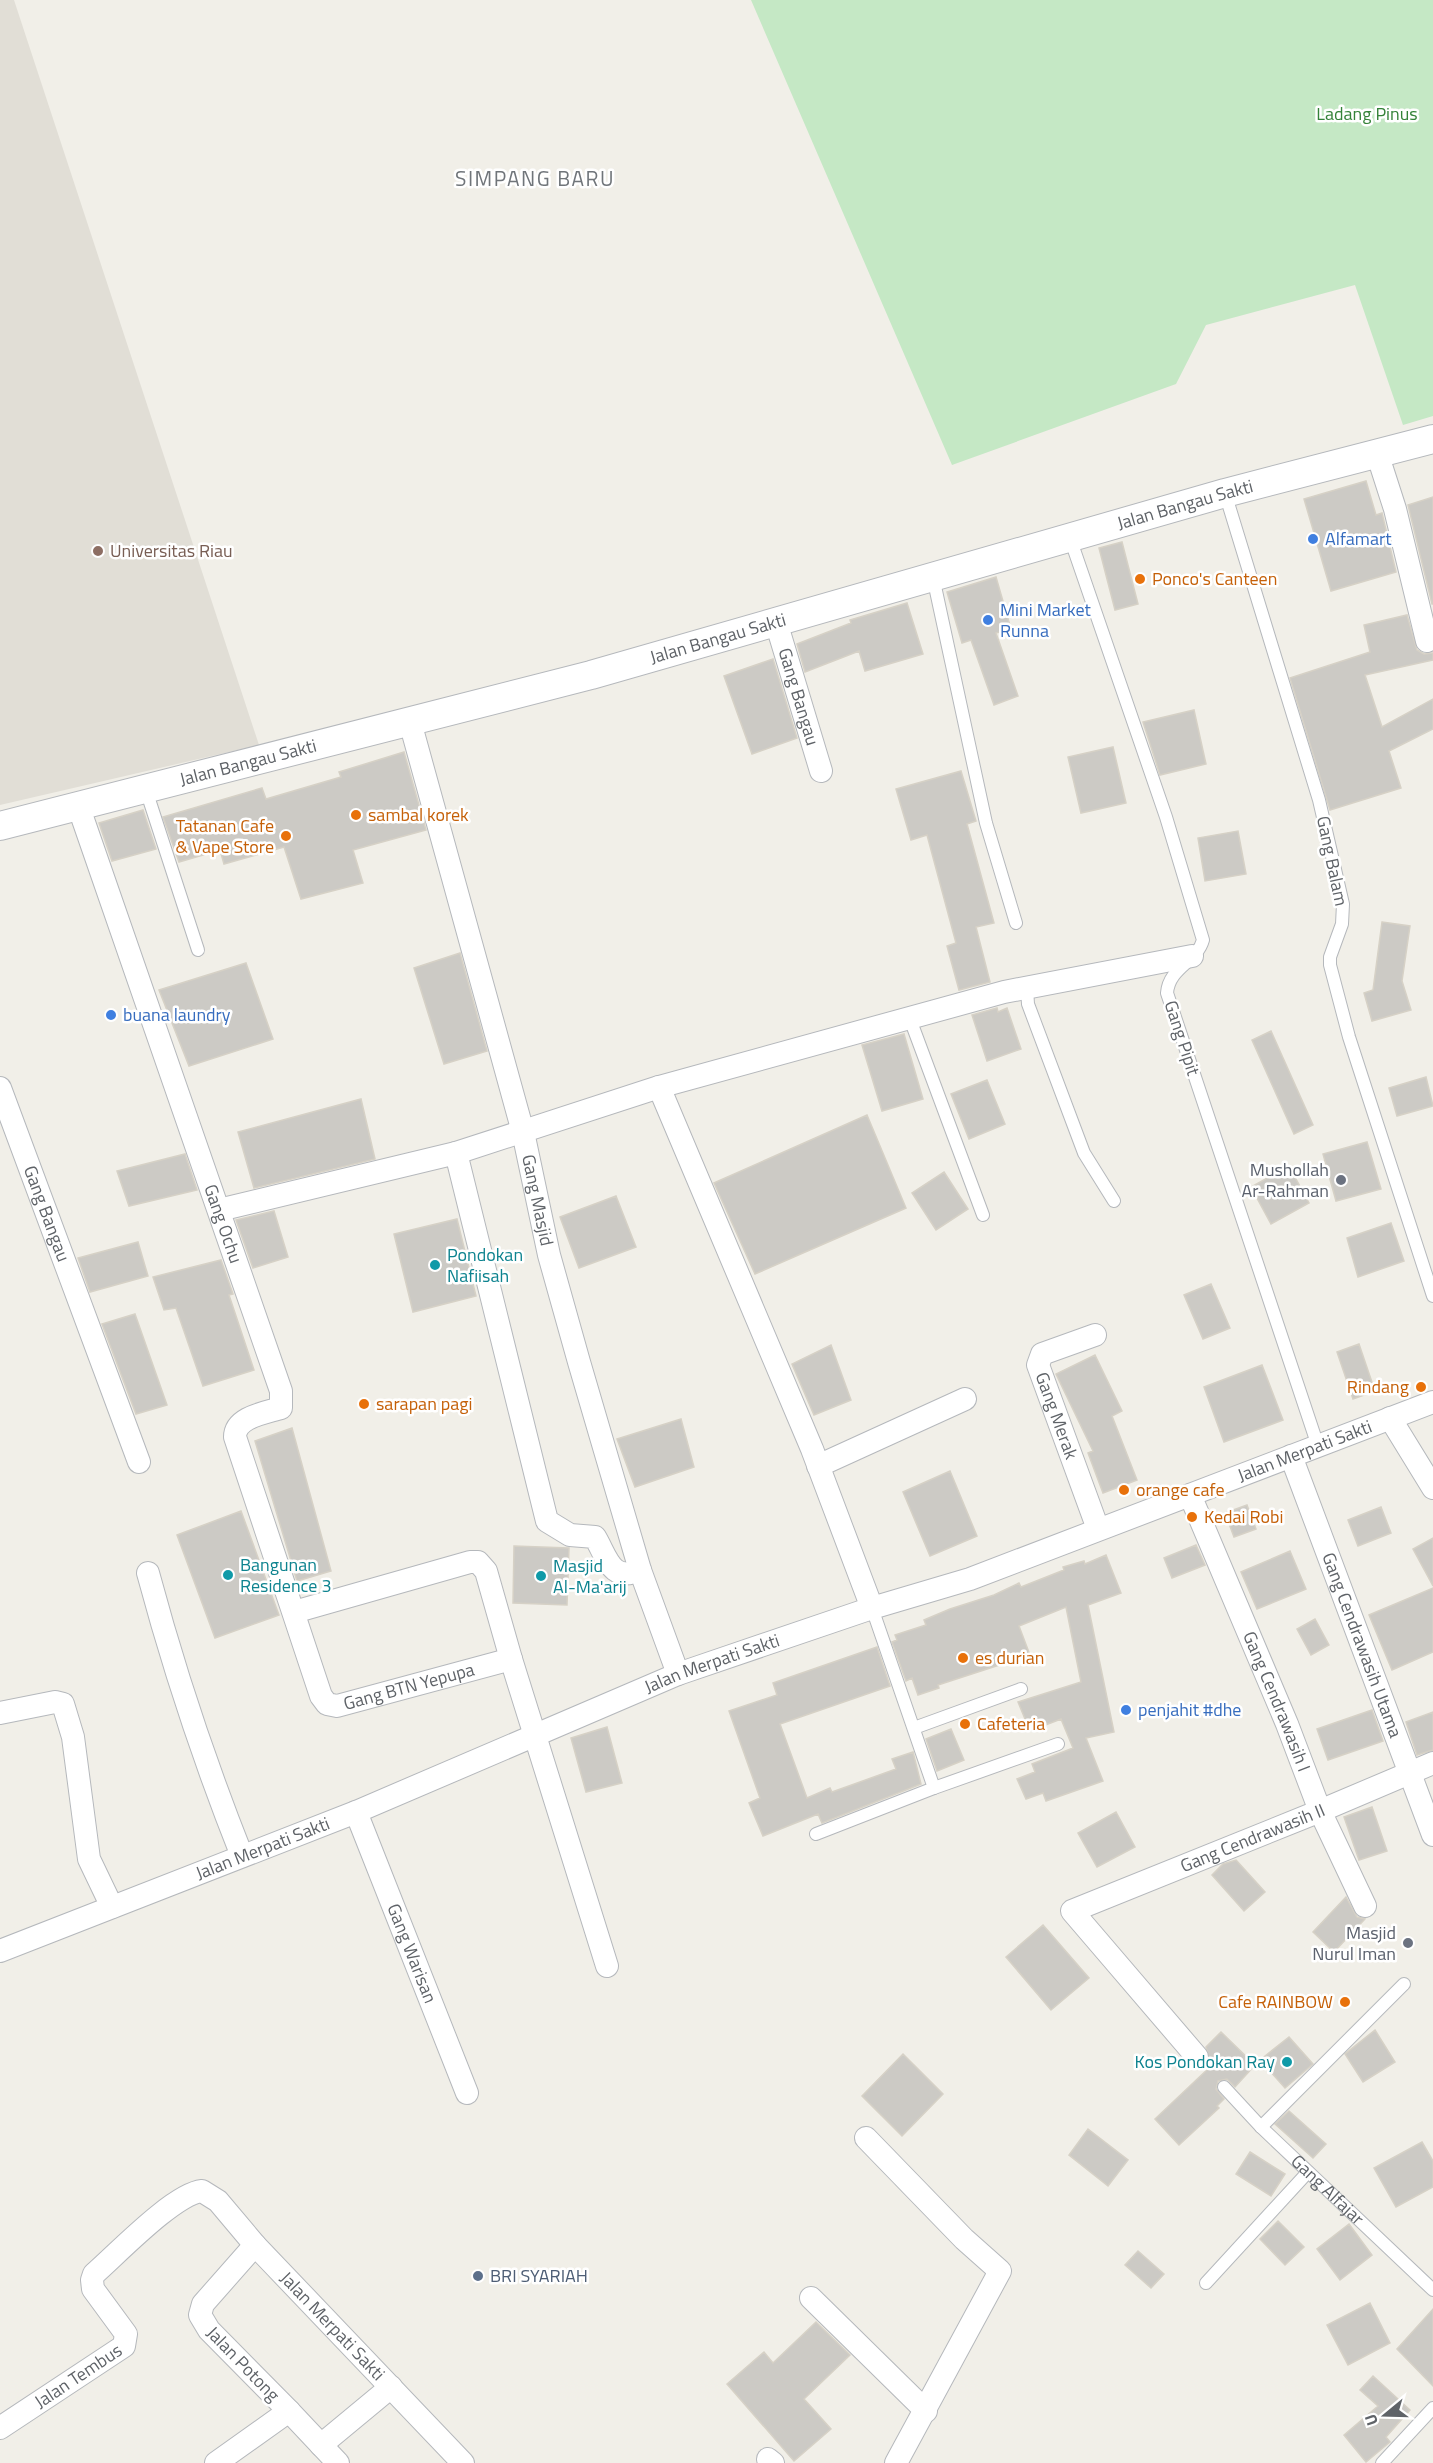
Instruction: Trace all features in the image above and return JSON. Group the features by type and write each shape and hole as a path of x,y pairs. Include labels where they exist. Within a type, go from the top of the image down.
{"street":[{"name":"Jalan Bangau Sakti","path":"0,826 79,808 591,675 1225,493 1433,439"},
{"path":"1377,453 1395,509 1427,641"},
{"name":"Gang Bangau","path":"776,622 821,771"},
{"name":"Gang Masjid","path":"410,722 523,1132 549,1255 640,1570 678,1674"},
{"name":"Gang Ochu","path":"79,808 281,1390 281,1408 239,1423 235,1429 235,1437 294,1612"},
{"path":"219,1210 456,1153 659,1087 1004,992 1192,956"},
{"path":"659,1087 818,1466 872,1608"},
{"name":"Gang Bangau","path":"0,1088 139,1462"},
{"path":"456,1153 547,1521 570,1535 595,1537 610,1566 621,1574 640,1570"},
{"name":"Gang Merak","path":"1095,1335 1042,1354 1038,1365 1098,1529"},
{"path":"818,1466 965,1399"},
{"name":"Jalan Merpati Sakti","path":"0,1951 356,1812 678,1674 872,1608 970,1579 1433,1402"},
{"path":"1390,1418 1433,1488"},
{"name":"Gang Cendrawasih Utama","path":"1291,1456 1433,1835"},
{"name":"Gang Cendrawasih I","path":"1190,1495 1287,1724 1320,1811 1365,1906"},
{"path":"294,1612 470,1562 477,1562 486,1571 534,1734 607,1966"},
{"path":"148,1573 173,1666 201,1751 242,1856"},
{"name":"Gang BTN Yepupa","path":"294,1612 321,1696 327,1704 337,1706 512,1659"},
{"path":"0,1713 55,1702 63,1704 72,1737 89,1859 112,1907"},
{"name":"Gang Cendrawasih II","path":"1197,2057 1072,1911 1433,1763"},
{"name":"Gang Warisan","path":"356,1812 467,2093"},
{"path":"866,2138 964,2239 1000,2271 896,2463"},
{"name":"Jalan Merpati Sakti","path":"202,2191 218,2200 255,2245 464,2463"},
{"name":"Jalan Tembus","path":"0,2428 124,2346 126,2334 93,2289 94,2274 171,2206 188,2194 202,2191"},
{"name":"Jalan Potong","path":"216,2463 289,2411 209,2330 200,2315 203,2304 255,2245"},
{"path":"811,2298 926,2411"},
{"path":"321,2445 391,2387"},
{"path":"289,2411 338,2463"}],"lane":[{"name":"Gang Balam","path":"1225,493 1319,800 1343,904 1342,924 1330,957 1330,965 1349,1037 1433,1296"},
{"name":"Gang Pipit","path":"1070,538 1166,817 1203,940 1197,954 1178,968 1168,982 1167,993 1318,1446"},
{"path":"933,577 986,823 1016,923"},
{"path":"147,790 198,950"},
{"path":"1027,989 1028,1004 1084,1153 1114,1201"},
{"path":"910,1019 983,1215"},
{"path":"872,1608 934,1788"},
{"path":"914,1728 1021,1689"},
{"path":"816,1834 934,1788 1058,1744"},
{"path":"1261,2127 1404,1984"},
{"name":"Gang Alfajar","path":"1224,2087 1261,2127 1433,2290"},
{"path":"1206,2283 1308,2172"},
{"path":"1382,2463 1433,2408"}],"shaded area":[{"name":"Universitas Riau","path":"0,0 14,0 259,745 0,805"}],"green space":[{"name":"Ladang Pinus","path":"751,0 1433,0 1433,416 1403,425 1355,285 1206,325 1176,384 952,465"}],"building":[{"path":"1366,481 1376,515 1382,513 1396,572 1331,591 1304,499"},
{"path":"1433,497 1433,604 1432,604 1408,505"},
{"path":"1122,542 1138,604 1115,610 1099,548"},
{"path":"996,577 1011,629 996,633 1018,696 994,705 971,640 962,643 947,592"},
{"path":"907,603 923,654 865,671 859,651 805,672 797,644 851,623 850,620"},
{"path":"1407,615 1417,650 1424,654 1433,653 1433,660 1365,675 1382,727 1433,699 1433,729 1389,751 1401,788 1330,810 1290,678 1370,652 1364,625"},
{"path":"773,659 797,738 752,754 724,676"},
{"path":"1194,710 1206,764 1160,775 1143,722"},
{"path":"1113,747 1126,803 1081,813 1068,757"},
{"path":"404,752 426,830 353,850 363,883 301,899 284,847 224,864 220,850 179,862 163,817 262,788 266,799 341,777 339,772"},
{"path":"961,771 976,821 967,824 994,923 976,927 990,982 959,990 947,946 956,943 927,835 911,840 896,789"},
{"path":"143,810 156,849 112,861 99,823"},
{"path":"1238,831 1246,874 1205,881 1198,838"},
{"path":"1382,922 1410,926 1402,981 1411,1010 1372,1021 1364,993 1373,990"},
{"path":"460,953 487,1051 444,1064 414,968"},
{"path":"246,963 273,1039 189,1066 159,990"},
{"path":"997,1008 998,1012 1007,1008 1021,1049 987,1061 972,1015"},
{"path":"1271,1031 1313,1125 1294,1134 1252,1040"},
{"path":"904,1034 923,1099 882,1111 862,1045"},
{"path":"1426,1077 1433,1106 1397,1116 1389,1088"},
{"path":"987,1080 1005,1124 969,1139 951,1094"},
{"path":"361,1099 375,1159 254,1188 238,1132"},
{"path":"867,1115 906,1208 755,1274 714,1183"},
{"path":"1367,1142 1381,1189 1336,1201 1323,1154"},
{"path":"185,1154 197,1190 129,1206 117,1171"},
{"path":"1289,1166 1309,1203 1271,1224 1251,1187"},
{"path":"944,1172 968,1209 936,1230 912,1193"},
{"path":"616,1196 636,1247 579,1268 560,1217"},
{"path":"274,1211 288,1257 253,1268 236,1220"},
{"name":"Pondokan Nafiisah","path":"457,1219 476,1296 413,1312 394,1234"},
{"path":"1391,1223 1404,1261 1358,1277 1347,1238"},
{"path":"138,1242 148,1276 90,1292 78,1258"},
{"path":"221,1260 233,1294 229,1295 254,1370 203,1386 176,1308 164,1310 153,1277"},
{"path":"1211,1284 1230,1328 1203,1339 1184,1295"},
{"path":"135,1314 167,1405 136,1414 102,1324"},
{"path":"1359,1344 1375,1391 1353,1399 1337,1352"},
{"path":"831,1345 851,1400 814,1415 792,1364"},
{"path":"1095,1355 1122,1411 1112,1416 1137,1480 1103,1493 1088,1453 1093,1451 1056,1374"},
{"path":"1262,1365 1283,1420 1224,1442 1204,1387"},
{"path":"681,1419 694,1467 635,1487 617,1439"},
{"path":"292,1428 331,1571 297,1581 255,1441"},
{"path":"950,1471 977,1536 930,1556 903,1492"},
{"path":"1247,1505 1256,1529 1234,1537 1225,1513"},
{"path":"1381,1507 1391,1533 1358,1546 1348,1520"},
{"name":"Bangunan Residence 3","path":"241,1511 279,1615 215,1638 177,1535"},
{"path":"1433,1538 1433,1586 1413,1549"},
{"path":"1196,1545 1205,1565 1172,1578 1164,1558"},
{"name":"Masjid Al-Ma'arij","path":"514,1546 569,1548 567,1605 513,1603"},
{"path":"1290,1551 1306,1589 1257,1609 1241,1572"},
{"path":"1106,1555 1121,1593 1088,1605 1114,1732 1086,1738 1103,1781 1046,1801 1043,1793 1026,1799 1017,1779 1035,1772 1032,1764 1073,1748 1061,1719 1030,1731 1018,1702 1081,1682 1066,1607 1019,1626 1030,1655 938,1685 939,1688 918,1695 912,1678 906,1681 892,1642 897,1640 895,1635 926,1625 924,1620 950,1609 994,1595 1019,1583 1021,1587 1064,1570 1063,1567 1084,1561 1085,1564"},
{"path":"1433,1588 1433,1652 1392,1670 1369,1615"},
{"path":"1315,1619 1329,1645 1311,1655 1297,1629"},
{"path":"877,1647 890,1686 780,1724 807,1798 830,1788 832,1792 896,1769 892,1759 913,1752 921,1784 822,1823 818,1814 763,1836 749,1803 760,1798 729,1711 777,1695 773,1683"},
{"path":"1372,1710 1383,1741 1328,1760 1317,1729"},
{"path":"1433,1712 1433,1750 1417,1755 1406,1722"},
{"path":"607,1727 622,1783 586,1792 571,1738"},
{"path":"951,1729 964,1760 937,1771 926,1739"},
{"path":"1372,1807 1387,1851 1359,1860 1344,1817"},
{"path":"1116,1812 1135,1847 1097,1867 1078,1833"},
{"path":"1236,1860 1265,1892 1244,1911 1212,1875 1223,1864"},
{"path":"1346,1897 1357,1917 1365,1919 1334,1952 1313,1932"},
{"path":"1043,1925 1089,1978 1051,2010 1006,1957"},
{"path":"1375,2030 1395,2062 1363,2082 1345,2054"},
{"path":"1221,2032 1255,2065 1235,2087 1227,2079 1218,2081 1216,2089 1224,2099 1217,2106 1219,2108 1179,2145 1155,2119 1211,2066 1206,2047"},
{"name":"Kos Pondokan Ray","path":"1289,2037 1313,2064 1285,2088 1260,2060"},
{"path":"903,2054 943,2094 902,2136 862,2096"},
{"path":"1289,2111 1326,2144 1313,2158 1275,2124"},
{"path":"1088,2129 1128,2160 1108,2186 1069,2155"},
{"path":"1422,2142 1433,2161 1433,2187 1396,2207 1374,2168"},
{"path":"1250,2152 1285,2174 1271,2196 1236,2174"},
{"path":"1278,2221 1304,2247 1285,2265 1260,2239"},
{"path":"1349,2224 1372,2255 1340,2280 1317,2249"},
{"path":"1138,2251 1164,2274 1151,2288 1125,2265"},
{"path":"1370,2303 1390,2343 1348,2365 1327,2325"},
{"path":"1433,2309 1433,2386 1397,2349"},
{"path":"816,2322 850,2355 804,2399 831,2429 794,2461 727,2384 764,2352 773,2363"},
{"path":"1373,2376 1410,2410 1386,2437 1390,2442 1366,2462 1344,2435 1378,2406 1360,2390"}],"place":[{"name":"Alfamart","path":"1313,539"},
{"name":"Universitas Riau","path":"98,551"},
{"name":"Ponco's Canteen","path":"1140,579"},
{"name":"Mini Market Runna","path":"988,620"},
{"name":"sambal korek","path":"356,815"},
{"name":"Tatanan Cafe & Vape Store","path":"286,836"},
{"name":"buana laundry","path":"111,1015"},
{"name":"Mushollah Ar-Rahman","path":"1341,1180"},
{"name":"Pondokan Nafiisah","path":"435,1265"},
{"name":"Rindang","path":"1421,1387"},
{"name":"sarapan pagi","path":"364,1404"},
{"name":"orange cafe","path":"1124,1490"},
{"name":"Kedai Robi","path":"1192,1517"},
{"name":"Bangunan Residence 3","path":"228,1575"},
{"name":"Masjid Al-Ma'arij","path":"541,1576"},
{"name":"es durian","path":"963,1658"},
{"name":"penjahit #dhe","path":"1126,1710"},
{"name":"Cafeteria","path":"965,1724"},
{"name":"Masjid Nurul Iman","path":"1408,1943"},
{"name":"Cafe RAINBOW","path":"1345,2002"},
{"name":"Kos Pondokan Ray","path":"1287,2062"},
{"name":"BRI SYARIAH","path":"478,2276"}],"district":[{"name":"SIMPANG BARU","path":"535,179"}]}
